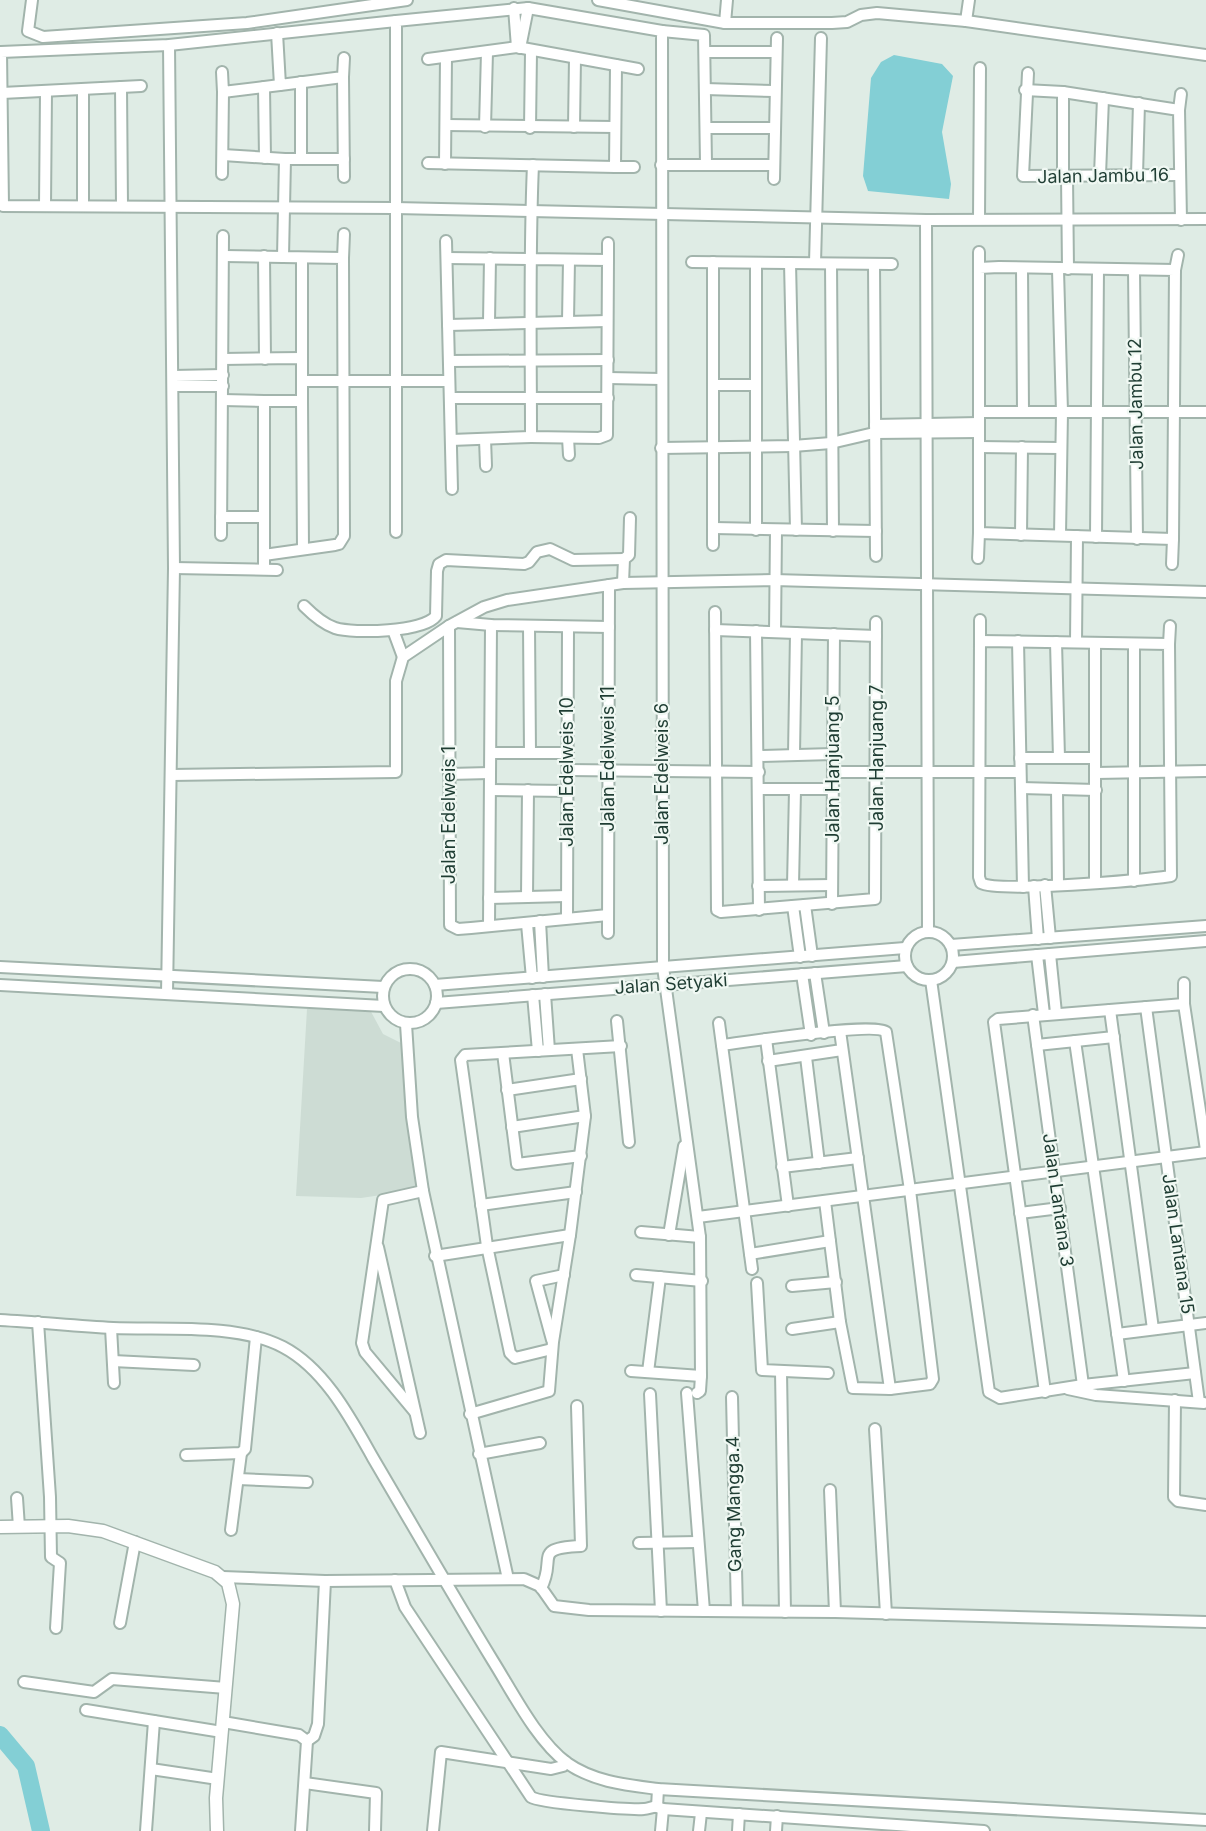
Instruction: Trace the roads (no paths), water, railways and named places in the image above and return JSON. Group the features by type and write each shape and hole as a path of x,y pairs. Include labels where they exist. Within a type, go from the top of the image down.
{"street":[{"path":"32,0 28,31 43,37 247,23 407,0"},
{"path":"598,0 725,23 832,23 878,13 966,21 1206,55"},
{"path":"725,23 727,0"},
{"path":"966,21 969,0"},
{"path":"514,8 523,49 530,128"},
{"path":"706,164 705,52 704,35 700,33 662,31 528,8 514,8 169,45 1,52 3,206 531,210 926,220 979,218 1206,219"},
{"path":"523,49 528,8"},
{"path":"396,21 396,532"},
{"name":"Jalan Edelweis 6","path":"662,31 660,581 663,968 700,1237 701,1376 700,1391 692,1393 698,1542 704,1611"},
{"path":"277,33 280,85"},
{"path":"774,179 774,91 777,38"},
{"path":"814,263 821,38"},
{"path":"167,994 174,568 169,45"},
{"path":"428,59 523,49 638,69"},
{"path":"485,127 487,52"},
{"path":"705,52 776,52"},
{"path":"446,57 446,164"},
{"path":"344,58 344,177"},
{"path":"574,127 575,58"},
{"path":"615,167 616,65"},
{"path":"979,218 980,68"},
{"path":"222,72 222,174"},
{"name":"Jalan Jambu 16","path":"1028,73 1025,90 1022,175 1025,177 1178,175"},
{"path":"223,92 343,77"},
{"path":"301,159 302,82"},
{"path":"2,93 141,86"},
{"path":"121,87 122,206"},
{"path":"264,87 265,158"},
{"path":"705,88 774,91"},
{"path":"83,89 83,206"},
{"path":"1025,90 1063,92 1179,110"},
{"path":"45,206 46,91"},
{"path":"1060,535 1063,269 1067,220 1063,92"},
{"path":"1181,94 1178,175 1181,220"},
{"path":"1100,175 1103,98"},
{"path":"1137,175 1139,103"},
{"path":"446,125 530,128 615,127"},
{"path":"705,128 774,128"},
{"path":"223,155 285,159 344,159"},
{"path":"284,257 285,159"},
{"path":"428,164 634,168"},
{"path":"531,437 533,165"},
{"path":"661,165 773,165"},
{"path":"926,220 927,931"},
{"path":"264,555 339,544 344,536 344,234"},
{"path":"221,535 225,256 223,236"},
{"path":"446,241 452,489"},
{"path":"451,440 607,435 609,243"},
{"path":"978,558 979,252"},
{"path":"1172,564 1175,270 1178,255"},
{"path":"225,256 343,258"},
{"path":"264,256 265,359"},
{"path":"302,258 303,549"},
{"path":"447,258 608,260"},
{"path":"489,322 490,258"},
{"path":"568,321 569,260"},
{"path":"692,262 892,264"},
{"path":"713,262 713,545"},
{"path":"756,263 754,385 756,530"},
{"path":"790,263 795,530"},
{"path":"831,264 833,531"},
{"path":"874,264 876,556"},
{"path":"979,268 1175,270"},
{"path":"1022,268 1023,412"},
{"path":"1096,537 1099,412 1098,269"},
{"name":"Jalan Jambu 12","path":"1134,270 1137,539"},
{"path":"448,325 489,322 607,321"},
{"path":"223,358 302,358"},
{"path":"449,362 608,360"},
{"path":"608,378 661,379"},
{"path":"173,381 223,380"},
{"path":"302,381 449,381"},
{"path":"713,385 754,385"},
{"path":"450,398 608,399"},
{"path":"223,400 302,401"},
{"path":"264,401 264,569"},
{"path":"661,448 793,446 831,443 875,429 927,428 979,422 1023,412 1206,412"},
{"path":"568,438 569,455"},
{"path":"485,439 486,466"},
{"path":"979,447 1060,447"},
{"path":"1021,535 1022,447"},
{"path":"221,517 263,517"},
{"path":"304,606 321,621 336,628 393,630 432,622 438,611 437,571 439,564 446,560 524,564 529,562 537,552 550,549 573,560 624,559 629,555 630,518"},
{"path":"714,528 876,531"},
{"path":"775,632 776,530"},
{"path":"978,533 1173,539"},
{"path":"1076,642 1077,536"},
{"path":"623,583 624,559"},
{"path":"174,568 277,570"},
{"path":"403,657 439,632 496,603 623,583 774,580 1206,592"},
{"name":"Jalan Edelweis 11","path":"608,933 609,585"},
{"path":"715,612 717,910 721,912 832,904"},
{"path":"981,620 979,878 985,886 1171,881 1170,626"},
{"path":"432,622 439,632"},
{"name":"Jalan Hanjuang 7","path":"832,904 873,901 877,895 876,622"},
{"path":"453,624 609,627"},
{"name":"Jalan Edelweis 1","path":"453,624 449,774 448,920 450,925 458,929 608,915"},
{"path":"489,926 491,626"},
{"path":"529,626 530,753"},
{"name":"Jalan Edelweis 10","path":"567,918 568,627"},
{"path":"171,775 396,772 396,681 403,657 393,630"},
{"path":"715,630 876,636"},
{"path":"756,631 759,910"},
{"path":"795,754 796,633"},
{"name":"Jalan Hanjuang 5","path":"832,904 834,634"},
{"path":"980,641 1169,644"},
{"path":"1018,641 1021,788 1034,886 1038,939"},
{"path":"1056,642 1059,758"},
{"path":"1095,643 1095,883"},
{"path":"1134,644 1134,881"},
{"path":"491,753 568,753"},
{"path":"758,756 833,754"},
{"path":"1020,758 1095,758"},
{"path":"568,770 759,772"},
{"path":"1096,773 1206,771"},
{"path":"833,772 1020,772"},
{"path":"449,774 490,773"},
{"path":"1021,788 1096,790"},
{"path":"759,789 833,789"},
{"path":"794,885 795,789"},
{"path":"1057,789 1058,885"},
{"path":"490,790 567,791"},
{"path":"527,897 528,790"},
{"path":"758,886 832,885"},
{"path":"1034,886 1050,938"},
{"path":"489,898 567,896"},
{"path":"806,905 812,956"},
{"path":"793,906 800,957"},
{"path":"538,977 540,921"},
{"path":"527,924 538,977"},
{"path":"951,945 1206,926"},
{"path":"927,931 939,933 951,945 952,962 947,972 931,980 920,978 907,966 905,948 912,938 927,931"},
{"path":"952,962 1206,941"},
{"path":"435,986 905,948"},
{"path":"1045,1014 1050,954"},
{"path":"1037,955 1045,1014"},
{"name":"Jalan Setyaki","path":"436,1003 907,966"},
{"path":"0,967 383,987"},
{"path":"411,968 425,974 435,986 436,1003 425,1019 406,1024 392,1018 384,1006 383,987 396,972 411,968"},
{"path":"815,973 824,1033"},
{"path":"802,974 811,1035"},
{"path":"931,980 989,1392 1000,1398 1083,1385 1195,1373"},
{"path":"698,1217 1206,1151 1184,1004 1184,983"},
{"path":"0,985 384,1006"},
{"path":"539,995 544,1051"},
{"path":"1045,1392 993,1025 998,1019 1184,1004"},
{"name":"Jalan Lantana 15","path":"1146,1007 1188,1325 1202,1403"},
{"path":"1110,1010 1153,1329"},
{"name":"Jalan Lantana 3","path":"1045,1014 1037,1045 1083,1385"},
{"path":"618,1022 629,1142"},
{"path":"719,1023 752,1269"},
{"path":"406,1024 412,1117 423,1191 435,1256 508,1579"},
{"path":"722,1045 840,1030 878,1028 886,1032 910,1190 933,1379 930,1384 890,1389 853,1388 840,1322 825,1201"},
{"path":"840,1030 890,1389"},
{"path":"1037,1045 1114,1037"},
{"path":"766,1040 788,1206"},
{"path":"1075,1041 1124,1381"},
{"path":"553,1345 512,1357 487,1246 461,1060 465,1055 621,1046"},
{"path":"470,1414 549,1391 553,1345 585,1116 577,1049"},
{"path":"768,1061 842,1050"},
{"path":"503,1053 517,1164 581,1156"},
{"path":"806,1057 819,1163"},
{"path":"507,1090 581,1079"},
{"path":"512,1127 585,1116"},
{"path":"669,1235 686,1136"},
{"path":"782,1167 858,1158"},
{"path":"416,1412 362,1347 383,1200 423,1191"},
{"path":"481,1205 576,1192"},
{"path":"1020,1213 1059,1208"},
{"path":"641,1232 700,1237"},
{"path":"435,1256 487,1246 570,1235"},
{"path":"377,1241 420,1433"},
{"path":"750,1254 830,1241"},
{"path":"553,1345 536,1281 564,1275"},
{"path":"636,1275 702,1281"},
{"path":"648,1372 660,1277"},
{"path":"757,1282 761,1368 764,1372 828,1373"},
{"path":"792,1286 836,1282"},
{"path":"0,1320 111,1328 206,1330 256,1337 284,1347 325,1384 352,1421 516,1698 552,1749 566,1762 610,1782 658,1789 1206,1820"},
{"path":"38,1322 51,1557 60,1563 56,1628"},
{"path":"792,1329 840,1322"},
{"path":"1117,1334 1206,1323"},
{"path":"111,1328 114,1383"},
{"path":"231,1530 242,1453 247,1444 256,1337"},
{"path":"113,1361 194,1365"},
{"path":"631,1371 701,1376"},
{"path":"781,1372 785,1612"},
{"path":"1064,1388 1096,1395 1202,1403"},
{"path":"650,1394 661,1611"},
{"name":"Gang Mangga.4","path":"732,1397 737,1611"},
{"path":"1175,1400 1174,1497 1178,1501 1206,1505"},
{"path":"541,1588 545,1581 546,1564 552,1551 559,1547 581,1546 577,1406"},
{"path":"874,1430 886,1614"},
{"path":"479,1454 540,1443"},
{"path":"186,1455 242,1453"},
{"path":"238,1479 307,1482"},
{"path":"830,1490 835,1612"},
{"path":"17,1498 19,1527"},
{"path":"0,1527 50,1526 103,1531 223,1577 324,1581 524,1579 541,1588 554,1606 564,1608 835,1612 1206,1622"},
{"path":"120,1623 135,1542"},
{"path":"639,1543 698,1542"},
{"path":"217,1831 218,1779 233,1604 231,1591 223,1577"},
{"path":"395,1580 405,1607 507,1762 531,1797 537,1801 777,1816 814,1819 852,1826 984,1831"},
{"path":"307,1741 314,1736 318,1724 324,1581"},
{"path":"24,1682 94,1692 112,1679 226,1688"},
{"path":"86,1710 154,1721 299,1734 307,1741"},
{"path":"146,1831 154,1721"},
{"path":"301,1831 307,1741"},
{"path":"433,1831 440,1752 551,1769 563,1766 566,1762"},
{"path":"151,1769 218,1779"},
{"path":"305,1783 376,1793 375,1831"},
{"path":"658,1789 661,1831"},
{"path":"699,1831 700,1812"},
{"path":"738,1831 739,1814"},
{"path":"776,1831 777,1816"},
{"path":"813,1831 814,1819"}],"water":[{"path":"894,55 942,64 953,76 942,132 951,184 949,199 868,191 863,176 871,78 881,62"}],"waterway":[{"path":"0,1735 26,1766 41,1831"}]}
